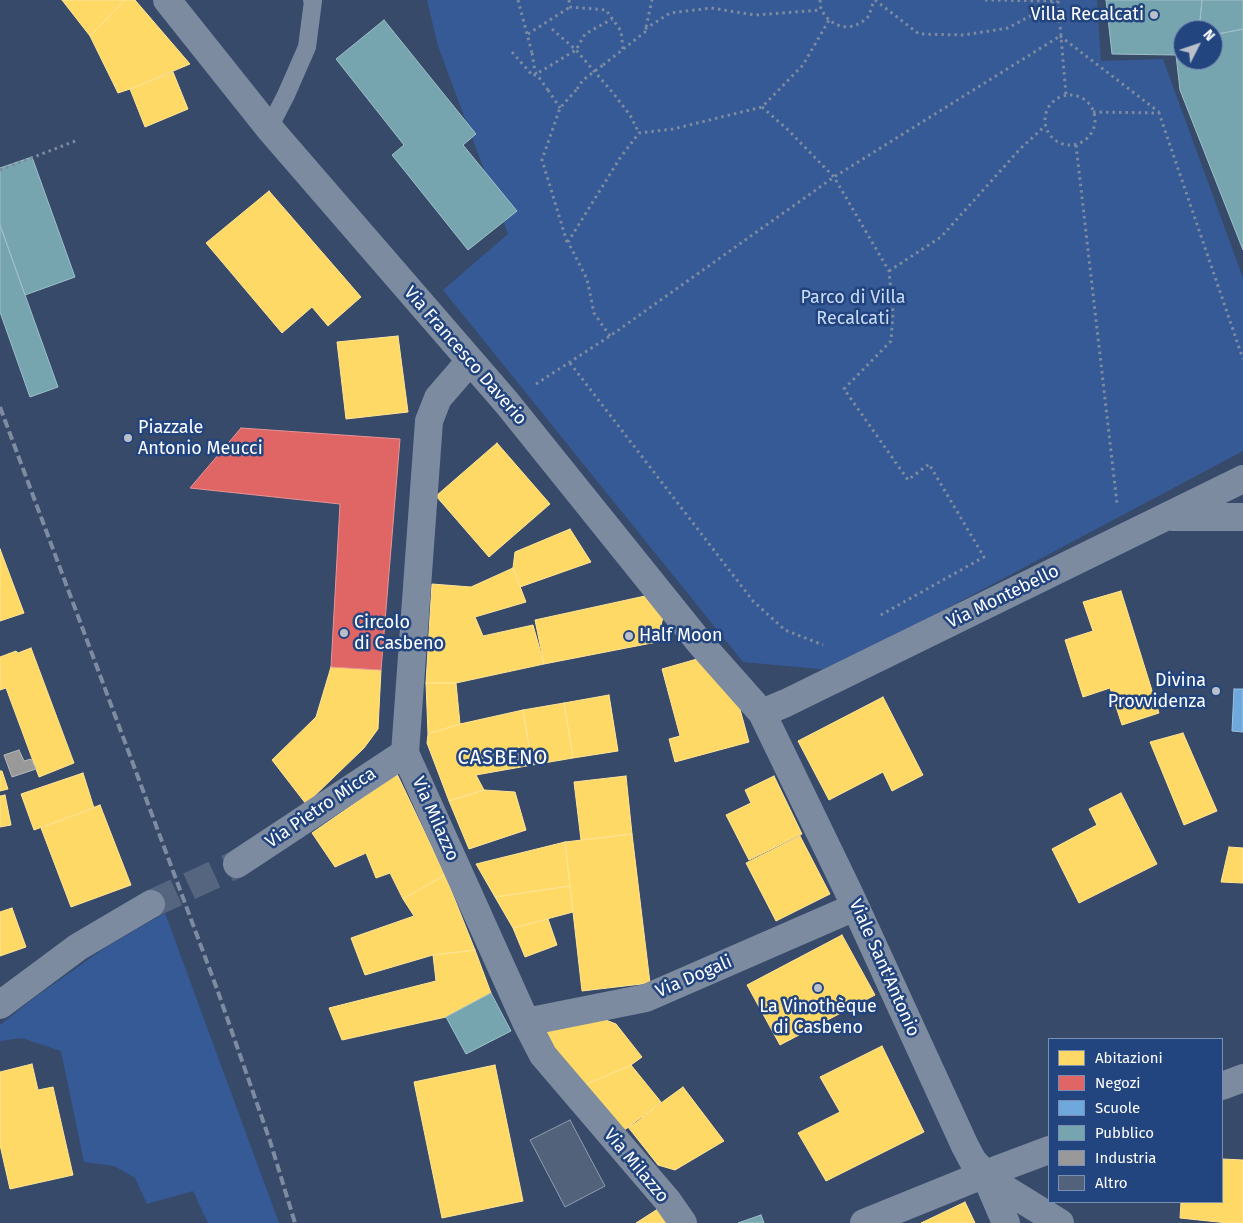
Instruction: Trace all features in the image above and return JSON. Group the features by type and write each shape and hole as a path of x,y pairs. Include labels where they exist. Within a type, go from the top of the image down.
{"street":[{"name":"Via Francesco Daverio","path":"167,0 269,128 507,403 700,643 762,713"},
{"name":"Via Milazzo","path":"470,360 438,398 429,421 405,753 542,1055 667,1200 683,1223"},
{"name":"Via Montebello","path":"762,713 786,703 1243,479"},
{"path":"1167,517 1243,517"},
{"name":"Viale Sant'Antonio","path":"762,713 850,894 965,1146 973,1161 985,1174 1006,1223"},
{"name":"Via Pietro Micca","path":"237,864 405,753"},
{"path":"0,1004 78,947 151,904"},
{"name":"Via Dogali","path":"526,1022 646,998 855,908"},
{"path":"1223,1086 1243,1078"},
{"path":"864,1223 1048,1150"},
{"path":"985,1174 1005,1189 1060,1223"}],"lane":[{"path":"269,128 286,95 306,47 312,0"}],"path":[{"path":"518,0 528,34 535,72 560,108"},
{"path":"568,0 570,6"},
{"path":"610,336 594,313 587,279 568,242 542,160 560,108 583,80 645,32 652,0"},
{"path":"820,0 821,10 829,20 837,25 846,27 862,22 869,16 874,0 919,34 964,35 1008,28 1058,0"},
{"path":"985,0 1058,0"},
{"path":"1058,0 1066,96"},
{"path":"528,34 570,6 606,10 621,31 623,49"},
{"path":"645,29 670,13 711,8 756,15 821,10"},
{"path":"512,52 533,76 576,50 585,34 612,19"},
{"path":"568,242 620,158 639,133 673,129 762,107 803,65 829,20"},
{"path":"552,29 576,50 630,115 639,133"},
{"path":"1060,36 1159,112 1243,359"},
{"path":"507,403 570,364 834,177 1060,36"},
{"path":"1074,96 1083,99 1093,112 1095,120 1090,136 1076,144 1068,145 1053,139 1045,126 1047,110 1051,103 1058,98 1074,96"},
{"path":"762,107 834,177 889,271 893,313 891,341 844,389 908,480 929,464 984,557 876,618"},
{"path":"1093,112 1159,112"},
{"path":"889,271 941,237 1020,149 1045,126"},
{"path":"0,170 78,140"},
{"path":"1076,144 1121,539"},
{"path":"570,364 753,601 785,630 826,646"}],"green space":[{"name":"Parco di Villa Recalcati","path":"427,0 1097,0 1101,61 1163,59 1243,278 1243,451 831,670 743,662 443,290 508,234 438,46"},
{"path":"165,913 279,1223 208,1223 193,1191 147,1204 135,1178 114,1166 84,1162 61,1051 22,1038 0,1041 0,1025 34,998 106,947"}],"building: Abitazioni":[{"path":"62,0 125,0 90,36"},
{"path":"125,0 135,0 190,64 118,93 90,36"},
{"path":"173,72 188,109 145,127 130,89"},
{"path":"269,191 361,297 328,326 312,307 282,333 206,243"},
{"path":"398,336 408,412 346,419 337,342"},
{"path":"497,443 550,504 489,557 436,496"},
{"path":"570,529 591,562 520,587 513,568 515,552"},
{"path":"0,549 24,613 0,621"},
{"path":"513,568 526,602 475,617 483,636 533,625 544,664 456,683 426,683 432,584 471,587"},
{"path":"1121,591 1159,713 1122,725 1110,688 1083,697 1065,640 1093,631 1083,602"},
{"path":"645,596 663,617 657,642 544,664 535,620"},
{"path":"31,648 74,763 39,777 6,688 0,690 0,657"},
{"path":"704,657 735,691 749,742 675,762 669,739 680,736 662,669"},
{"path":"331,667 381,670 378,729 364,748 306,804 272,760 316,717"},
{"path":"426,683 456,683 460,724 428,734"},
{"path":"609,695 618,751 573,758 564,703"},
{"path":"883,697 923,775 892,791 883,772 829,800 798,741"},
{"path":"564,703 573,758 532,765 523,710"},
{"path":"523,710 532,765 476,775 484,790 449,801 427,743 428,734 460,724"},
{"path":"1183,733 1217,811 1184,825 1150,742"},
{"path":"0,771 2,771 8,789 0,791"},
{"path":"83,773 94,808 34,830 21,794"},
{"path":"397,774 445,875 403,899 390,873 376,878 366,853 335,867 312,833"},
{"path":"626,776 632,834 581,840 574,782"},
{"path":"774,776 802,834 749,860 726,815 751,803 745,790"},
{"path":"484,790 515,792 526,830 469,849 449,801"},
{"path":"1121,793 1157,864 1079,903 1052,849 1097,825 1089,809"},
{"path":"5,795 11,825 0,827 0,796"},
{"path":"100,805 131,885 71,907 41,828"},
{"path":"632,834 650,983 582,991 565,842"},
{"path":"800,836 830,894 776,921 746,863"},
{"path":"565,842 570,886 495,897 476,864"},
{"path":"1229,847 1243,848 1243,883 1221,882"},
{"path":"445,875 475,950 433,955 365,975 351,938 414,916 403,899"},
{"path":"570,886 573,912 513,928 495,897"},
{"path":"12,908 26,947 0,956 0,912"},
{"path":"548,919 557,945 525,957 513,928"},
{"path":"842,935 875,995 780,1045 747,985"},
{"path":"475,950 491,993 446,1017 342,1040 329,1008 436,981 433,955"},
{"path":"593,1015 616,1024 642,1057 631,1065 585,1085 540,1031"},
{"path":"882,1046 924,1132 826,1181 798,1133 840,1112 820,1077"},
{"path":"32,1064 38,1090 53,1087 73,1175 10,1189 0,1145 0,1072"},
{"path":"495,1065 523,1201 442,1218 414,1082"},
{"path":"631,1065 661,1102 624,1130 585,1085"},
{"path":"683,1087 724,1141 675,1170 658,1165 628,1127"},
{"path":"1223,1159 1243,1160 1243,1223 1180,1218 1181,1203 1223,1203"},
{"path":"965,1202 975,1223 921,1223"},
{"path":"664,1205 676,1223 636,1223"}],"building: Negozi":[{"path":"241,428 400,439 381,670 331,667 340,504 190,488"}],"building: Scuole":[{"path":"1234,689 1243,689 1243,732 1232,731"}],"building: Pubblico":[{"name":"Villa Recalcati","path":"1106,0 1202,0 1200,20 1173,20 1173,55 1112,54"},
{"path":"1202,0 1243,0 1243,29 1223,33 1223,20 1200,20"},
{"path":"384,20 476,134 463,145 517,211 468,250 392,155 404,145 336,59"},
{"path":"1243,29 1243,250 1180,90 1178,70 1223,70 1223,33"},
{"path":"32,157 75,277 25,295 0,225 0,168"},
{"path":"0,225 58,387 30,397 0,312"},
{"path":"491,993 511,1031 466,1054 446,1017"},
{"path":"761,1215 764,1223 738,1223"}],"building: Industria":[{"path":"19,750 24,761 31,759 36,769 12,777 4,755"}],"building: Altro":[{"path":"570,1120 605,1186 565,1207 530,1140"}],"tunnel":[{"path":"151,904 237,864"}],"railway":[{"path":"0,407 217,989 270,1141 295,1223"}],"place":[{"name":"Villa Recalcati","path":"1154,15"},
{"name":"Piazzale Antonio Meucci","path":"128,438"},
{"name":"Circolo di Casbeno","path":"344,633"},
{"name":"Half Moon","path":"629,636"},
{"name":"Divina Provvidenza","path":"1216,691"},
{"name":"La Vinothèque di Casbeno","path":"818,988"}],"district":[{"name":"CASBENO","path":"503,758"}]}
